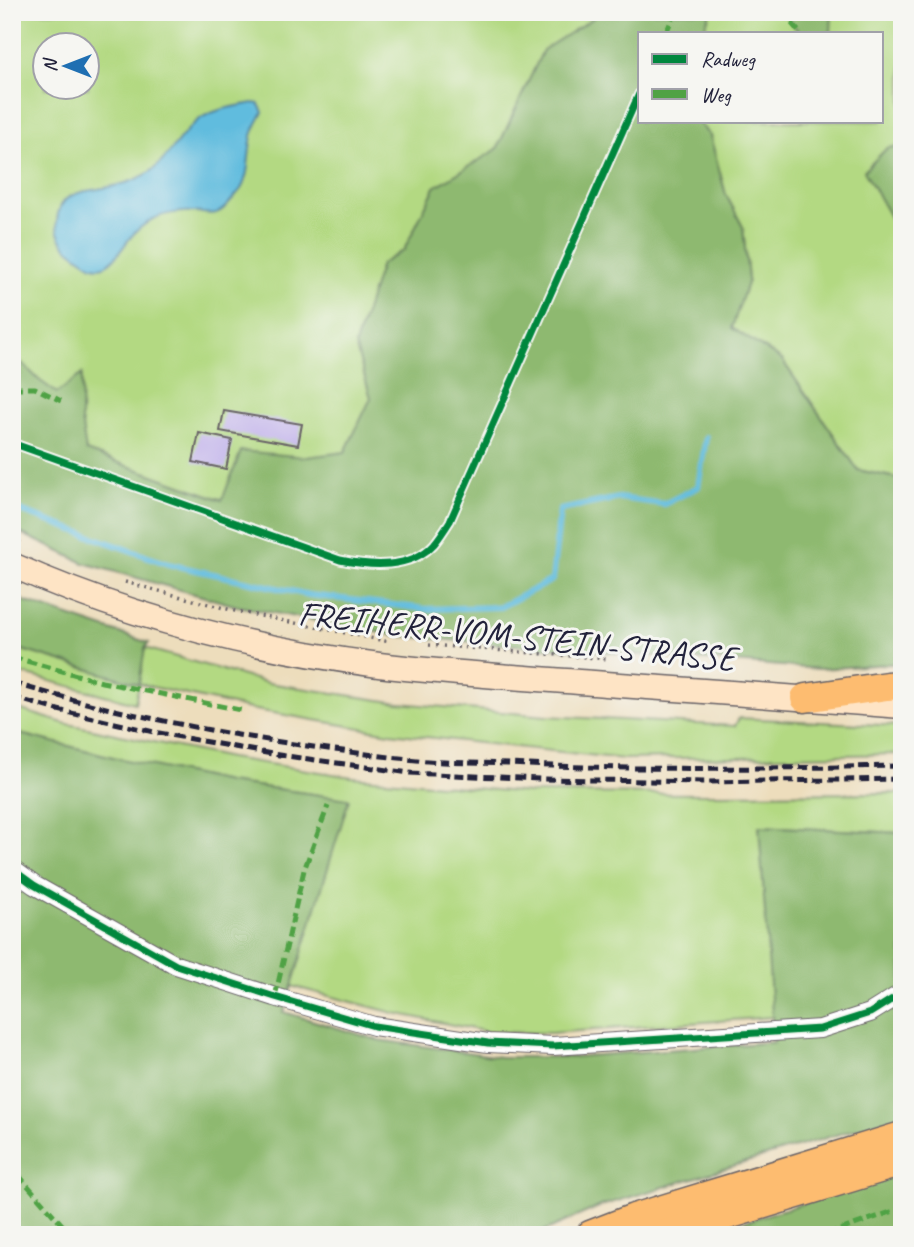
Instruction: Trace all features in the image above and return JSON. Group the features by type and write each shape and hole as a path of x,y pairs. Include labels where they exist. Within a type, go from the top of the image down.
{"main road":[{"name":"FREIHERR-VOM-STEIN-STRASSE","path":"18,554 57,585 174,624 272,647 378,665 902,706"},
{"path":"806,698 902,685"},
{"path":"590,1235 634,1218 902,1136"},
{"path":"663,1235 902,1162"}],"street":[{"path":"12,869 34,885 176,965 374,1026 488,1043 553,1046 820,1029 870,1013 902,993"}],"path":[{"path":"12,538 18,554"},
{"path":"120,581 235,611 396,643"},
{"path":"424,645 614,660"}],"green space":[{"path":"12,12 655,12 638,32 444,489 223,500 12,425"},
{"path":"591,12 711,12 702,32 638,32 638,122 698,122 710,136 726,195 743,227 748,280 732,328 782,360 858,470 902,479 902,663 820,669 398,636 237,606 84,563 12,529 12,373 22,363 57,393 82,374 81,419 86,451 222,500 241,451 306,457 345,452 371,398 355,345 381,264 404,250 435,187 497,149 543,50 593,18"},
{"path":"711,12 902,12 902,479 858,470 782,360 731,328 748,280 743,227 726,195 710,136 698,122 883,122 883,32 702,32"},
{"path":"782,12 832,12 831,32 799,32"},
{"path":"902,146 902,238 864,171 887,148"},
{"path":"12,595 149,643 145,648 139,684 12,647"},
{"path":"12,647 138,684 145,648 268,683 399,703 546,716 735,726 739,718 902,726 902,754 624,759 390,733 250,709 139,684 135,703 12,671"},
{"path":"12,707 63,723 230,758 352,777 529,793 902,793 902,833 760,826 773,1017 551,1033 488,1032 394,1013 291,986 348,799 227,782 12,732"},
{"path":"12,732 227,782 349,799 284,1012 378,1040 501,1057 571,1057 774,1042 759,826 902,833 902,1115 601,1206 535,1235 12,1235"},
{"path":"902,1173 902,1235 701,1235"}],"water":[{"path":"253,103 259,104 263,112 252,136 246,177 241,189 220,212 177,213 151,220 135,232 114,259 104,266 91,265 63,242 57,229 57,221 59,211 68,197 141,177 153,170 190,127 203,117"}],"building":[{"path":"224,411 302,424 298,445 220,431"},
{"path":"199,433 232,440 226,469 193,462"}],"waterway":[{"path":"12,508 168,564 309,595 426,609 500,607 552,580 560,510 619,498 664,504 698,487 706,437"}],"railway":[{"path":"12,683 109,709 208,730 420,760 656,768 902,766"},
{"path":"12,697 154,732 272,754 410,773 704,782 902,779"}],"marked path":[{"path":"666,32 675,12"},
{"path":"782,12 799,32"},
{"path":"12,388 35,388 61,401"},
{"path":"12,657 102,682 245,711"},
{"path":"275,997 304,870 328,806"},
{"path":"12,1160 21,1178 71,1235"},
{"path":"826,1235 902,1208"}],"cycle path":[{"path":"12,443 340,560 389,564 402,562 424,552 436,541 450,521 638,96"},
{"path":"12,869 34,885 176,965 374,1026 488,1043 553,1046 820,1029 870,1013 902,993"}]}
